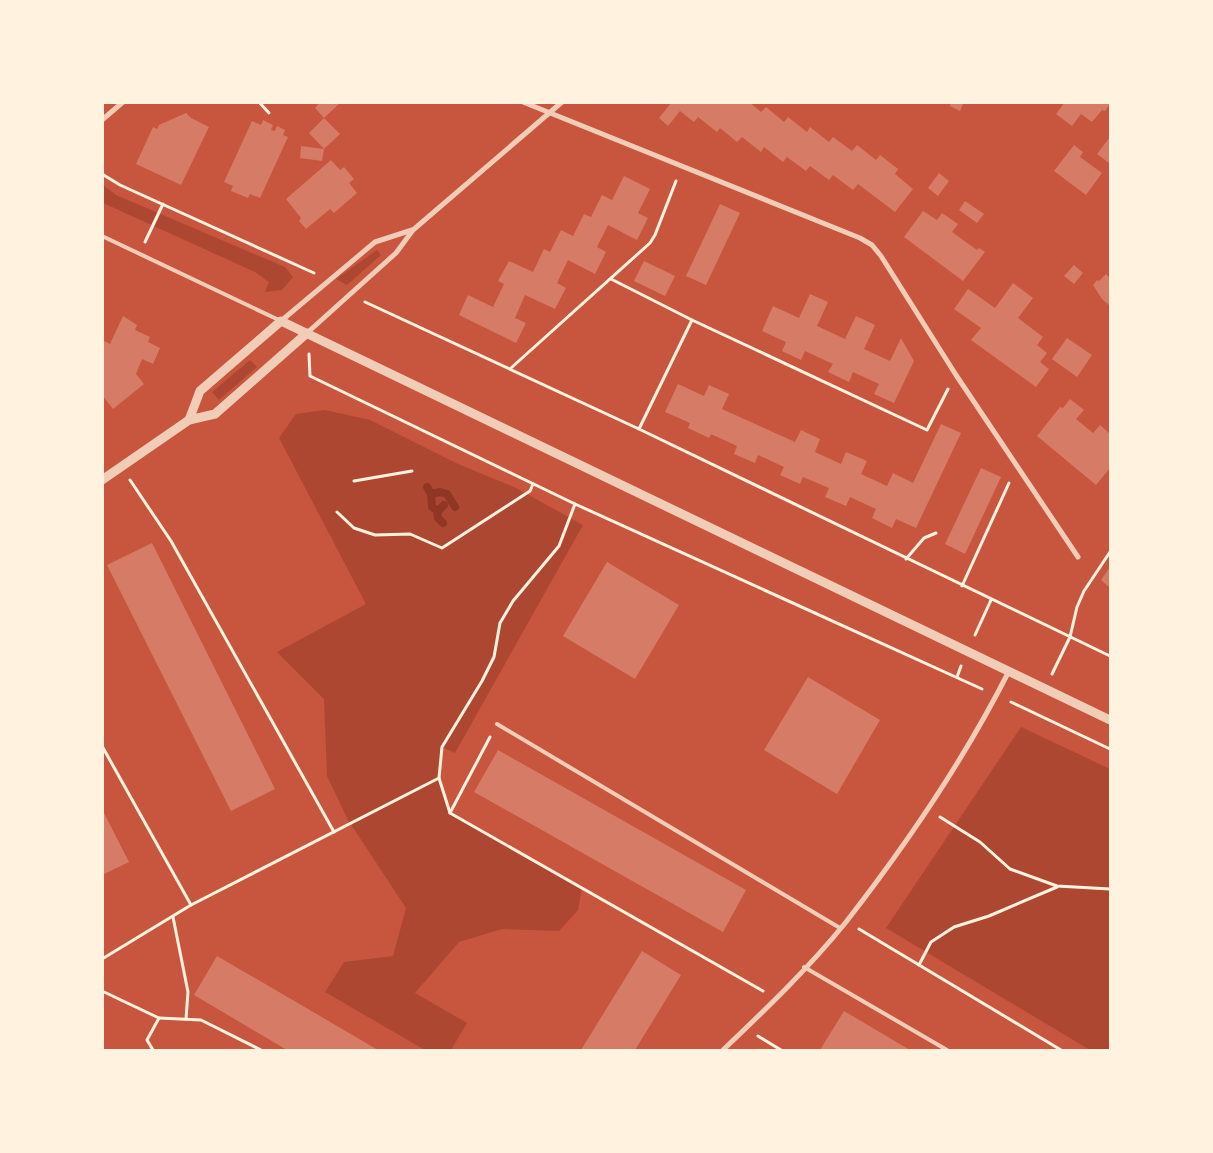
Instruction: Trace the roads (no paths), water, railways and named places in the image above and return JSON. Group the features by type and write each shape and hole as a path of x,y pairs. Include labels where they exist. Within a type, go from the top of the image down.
{"street":[{"path":"102,120 122,102"},
{"path":"523,102 860,238 872,245 1078,557"},
{"path":"102,480 188,420 216,414 396,253 413,230 562,102"},
{"path":"188,420 200,391 281,320 375,242 413,230"},
{"path":"281,320 1110,720"},
{"path":"723,1050 776,998 846,921 927,809 997,695 1009,671"}],"lane":[{"path":"102,236 281,320"},
{"path":"497,724 840,928"},
{"path":"804,967 947,1050"}],"waterway":[{"path":"427,487 431,494 440,492 447,494 455,507"},
{"path":"431,494 432,507 438,511 444,505"},
{"path":"437,510 438,518 443,523"}]}
